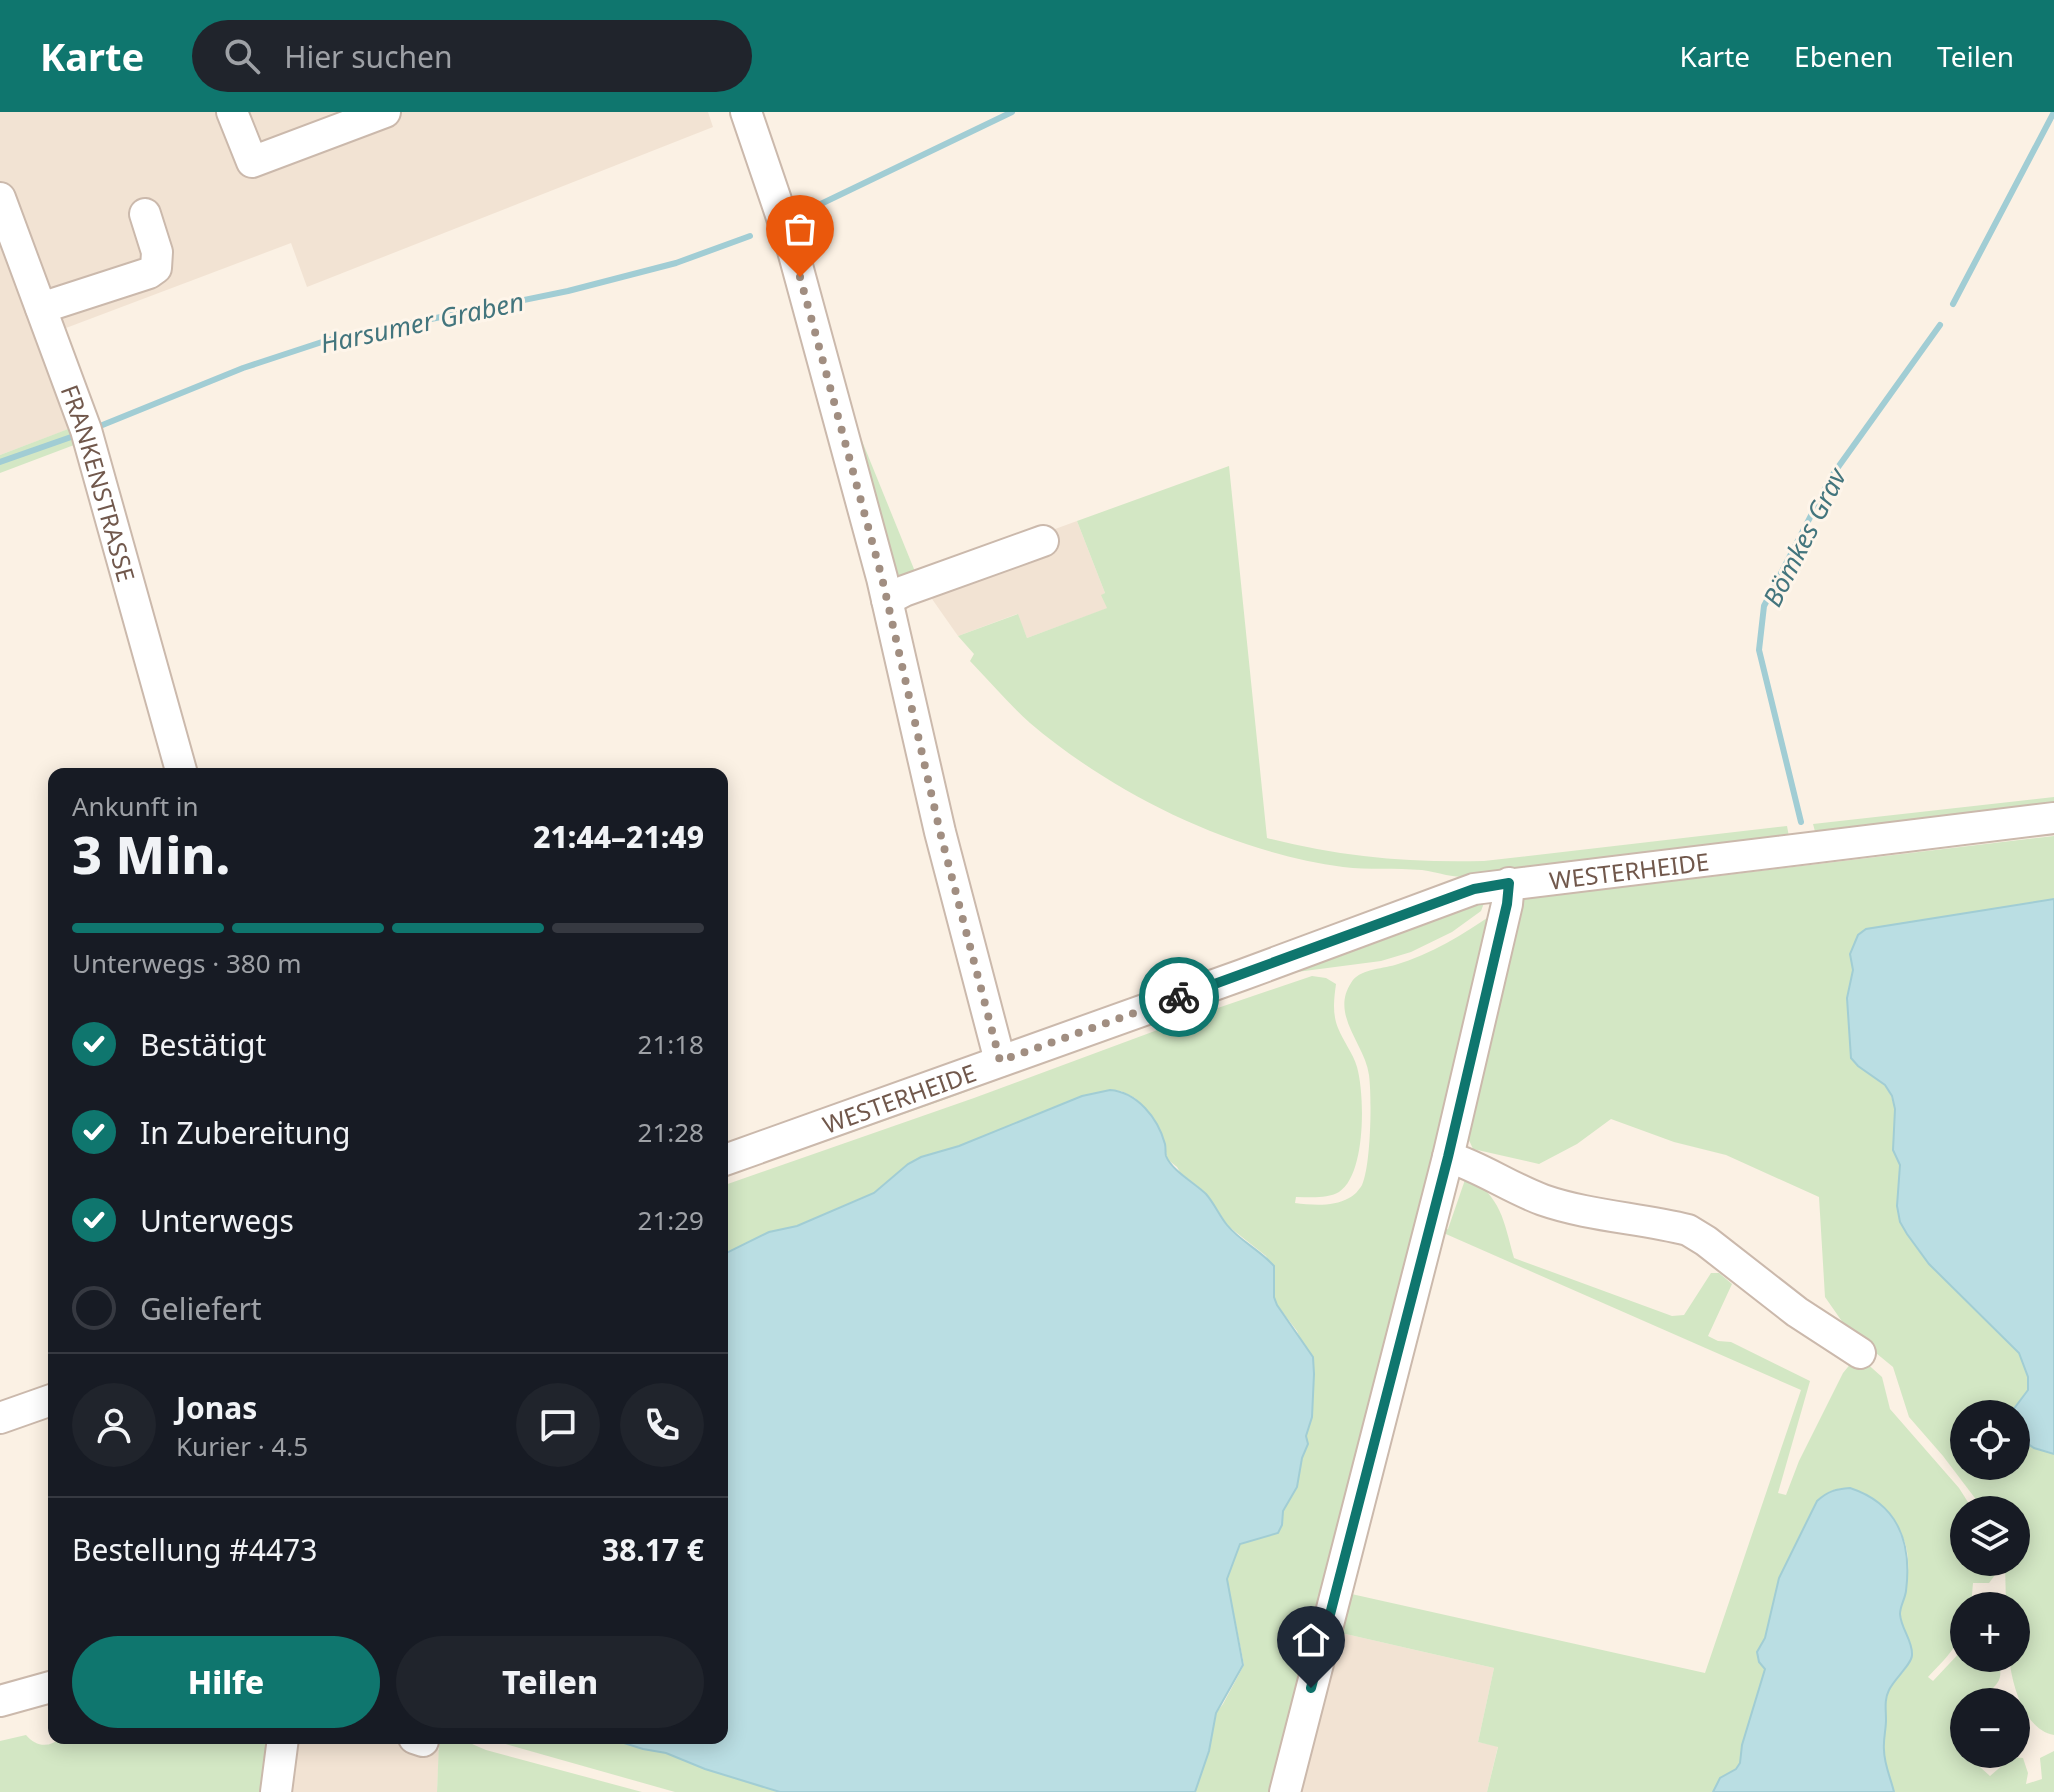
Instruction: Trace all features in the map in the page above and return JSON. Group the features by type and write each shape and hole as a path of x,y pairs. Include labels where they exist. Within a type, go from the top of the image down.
{"street":[{"path":"232,112 252,162 385,112"},
{"path":"746,112 792,247 887,600 940,832 1000,1061"},
{"name":"FRANKENSTRASSE","path":"0,198 86,430 180,768"},
{"path":"41,308 149,273 156,268 157,252 145,214"},
{"path":"887,600 904,591 1043,541"},
{"name":"WESTERHEIDE","path":"728,1159 1474,889 2054,818"},
{"path":"1285,1792 1448,1157 1507,904 1509,883"},
{"path":"1448,1157 1470,1163 1507,1186 1545,1201 1688,1230 1797,1312 1860,1353"},
{"path":"0,1418 48,1401"},
{"path":"0,1701 48,1688"},
{"path":"276,1792 282,1744"}],"shaded area":[{"path":"0,112 708,112 713,127 307,287 291,243 58,331 90,421 0,455"},
{"path":"1077,521 1108,608 1027,638 1017,614 958,636 918,579"},
{"path":"1337,1632 1494,1668 1478,1742 1498,1746 1487,1792 1298,1792"},
{"path":"286,1744 418,1744 439,1750 437,1792 281,1792"}],"green space":[{"path":"828,357 918,579 903,581 894,576"},
{"path":"76,426 82,442 0,473 0,455"},
{"path":"1229,466 1267,838 1348,854 1402,860 1456,861 1484,861 1787,826 1790,842 1488,877 1456,877 1422,870 1343,867 1259,848 1218,834 1137,796 1099,774 1022,716 970,661 974,654 958,636 1018,614 1027,638 1107,608 1101,595 1105,593 1077,521"},
{"path":"2054,797 2054,812 1817,839 1813,824"},
{"path":"2054,836 2054,899 1866,929 1850,954 1853,970 1847,999 1851,1058 1885,1085 1891,1096 1895,1109 1893,1149 1900,1165 1897,1206 1929,1264 2019,1353 2028,1377 2028,1390 2020,1400 1950,1400 1950,1465 1909,1417 1893,1367 1848,1330 1825,1297 1819,1197 1726,1155 1674,1142 1611,1119 1577,1144 1539,1164 1473,1149 1464,1129 1523,899"},
{"path":"1481,899 1484,903 1481,911 1452,932 1411,952 1381,961 1289,973 728,1176 728,1167"},
{"path":"1493,914 1279,1792 1195,1792 1209,1751 1216,1713 1244,1665 1227,1579 1240,1544 1282,1525 1283,1511 1297,1486 1312,1417 1314,1374 1297,1331 1277,1305 1275,1279 1266,1256 1228,1226 1208,1196 1184,1179 1177,1167 1167,1159 1165,1144 1151,1115 1135,1098 1121,1091 1082,1096 959,1146 921,1157 874,1193 797,1226 769,1232 728,1252 728,1184 1312,976 1326,978 1336,984 1336,1022 1360,1080 1361,1134 1359,1152 1348,1183 1334,1194 1296,1197 1295,1203 1322,1205 1343,1201 1353,1196 1362,1185 1370,1131 1369,1075 1344,1007 1351,983 1365,972 1409,961"},
{"path":"1467,1174 1488,1192 1500,1211 1514,1258 1672,1316 1684,1315 1711,1273 1719,1273 1732,1284 1708,1336 1731,1342 1810,1381 1778,1493 1786,1495 1799,1461 1843,1373 1852,1362 1863,1360 1882,1377 1890,1409 1964,1496 1950,1496 1950,1576 1994,1576 1989,1583 1973,1583 1972,1592 1950,1592 1950,1653 1928,1677 1933,1681 1950,1663 1950,1672 2000,1672 1993,1688 1950,1688 1950,1768 1981,1768 1990,1776 1999,1768 2026,1768 2026,1784 2042,1779 2040,1758 2054,1751 2054,1792 1894,1792 1884,1756 1886,1698 1912,1655 1900,1615 1908,1574 1906,1545 1886,1515 1860,1495 1843,1489 1833,1490 1817,1501 1779,1578 1765,1638 1757,1652 1765,1672 1746,1733 1742,1758 1735,1770 1719,1782 1713,1792 1487,1792 1498,1747 1478,1742 1494,1668 1337,1632 1347,1593 1705,1673 1801,1390 1439,1231 1448,1229"},
{"path":"2030,1445 2054,1454 2054,1735 2030,1719 2030,1688 2016,1688 2012,1672 2030,1672 2030,1592 2006,1592 2005,1576 2030,1576 2030,1496 1973,1496 1961,1480 2030,1480"},
{"path":"26,1735 43,1745 271,1744 266,1792 0,1792 0,1741"},
{"path":"439,1744 472,1744 642,1792 437,1792"},
{"path":"505,1744 627,1744 666,1753 705,1769 780,1792 675,1792"}],"water":[{"path":"2054,899 2054,1454 2030,1445 2030,1400 2020,1400 2028,1390 2028,1377 2019,1353 1929,1264 1900,1222 1897,1206 1900,1165 1893,1150 1895,1109 1892,1096 1885,1085 1851,1058 1847,998 1853,970 1850,954 1858,935 1866,929"},
{"path":"1110,1090 1129,1096 1145,1108 1162,1134 1166,1156 1173,1167 1206,1194 1232,1231 1274,1266 1277,1305 1313,1357 1312,1417 1297,1487 1283,1511 1278,1533 1240,1544 1227,1579 1243,1665 1216,1713 1209,1751 1195,1792 780,1792 705,1769 666,1753 627,1744 728,1744 728,1252 769,1232 797,1226 874,1193 921,1157 959,1146 1082,1096"},
{"path":"1850,1488 1867,1495 1891,1515 1899,1528 1907,1557 1906,1591 1900,1614 1912,1655 1886,1697 1884,1755 1894,1792 1713,1792 1720,1778 1740,1763 1742,1745 1765,1669 1759,1662 1757,1652 1765,1638 1779,1578 1817,1501 1832,1491"}],"waterway":[{"name":"Harsumer Graben","path":"802,213 1012,112"},
{"name":"Bömkes Grav","path":"1953,304 2054,112"},
{"name":"Harsumer Graben","path":"100,426 243,368 328,340 568,291 676,263 750,236"},
{"name":"Bömkes Grav","path":"1801,822 1759,650 1764,606 1831,477 1940,325"},
{"name":"Harsumer Graben","path":"0,462 74,436"}],"way so far":[{"path":"800,277 882,578 940,832 1000,1061 1179,997"}],"route":[{"path":"1179,997 1474,889 1509,883 1507,904 1448,1157 1311,1688"}]}
